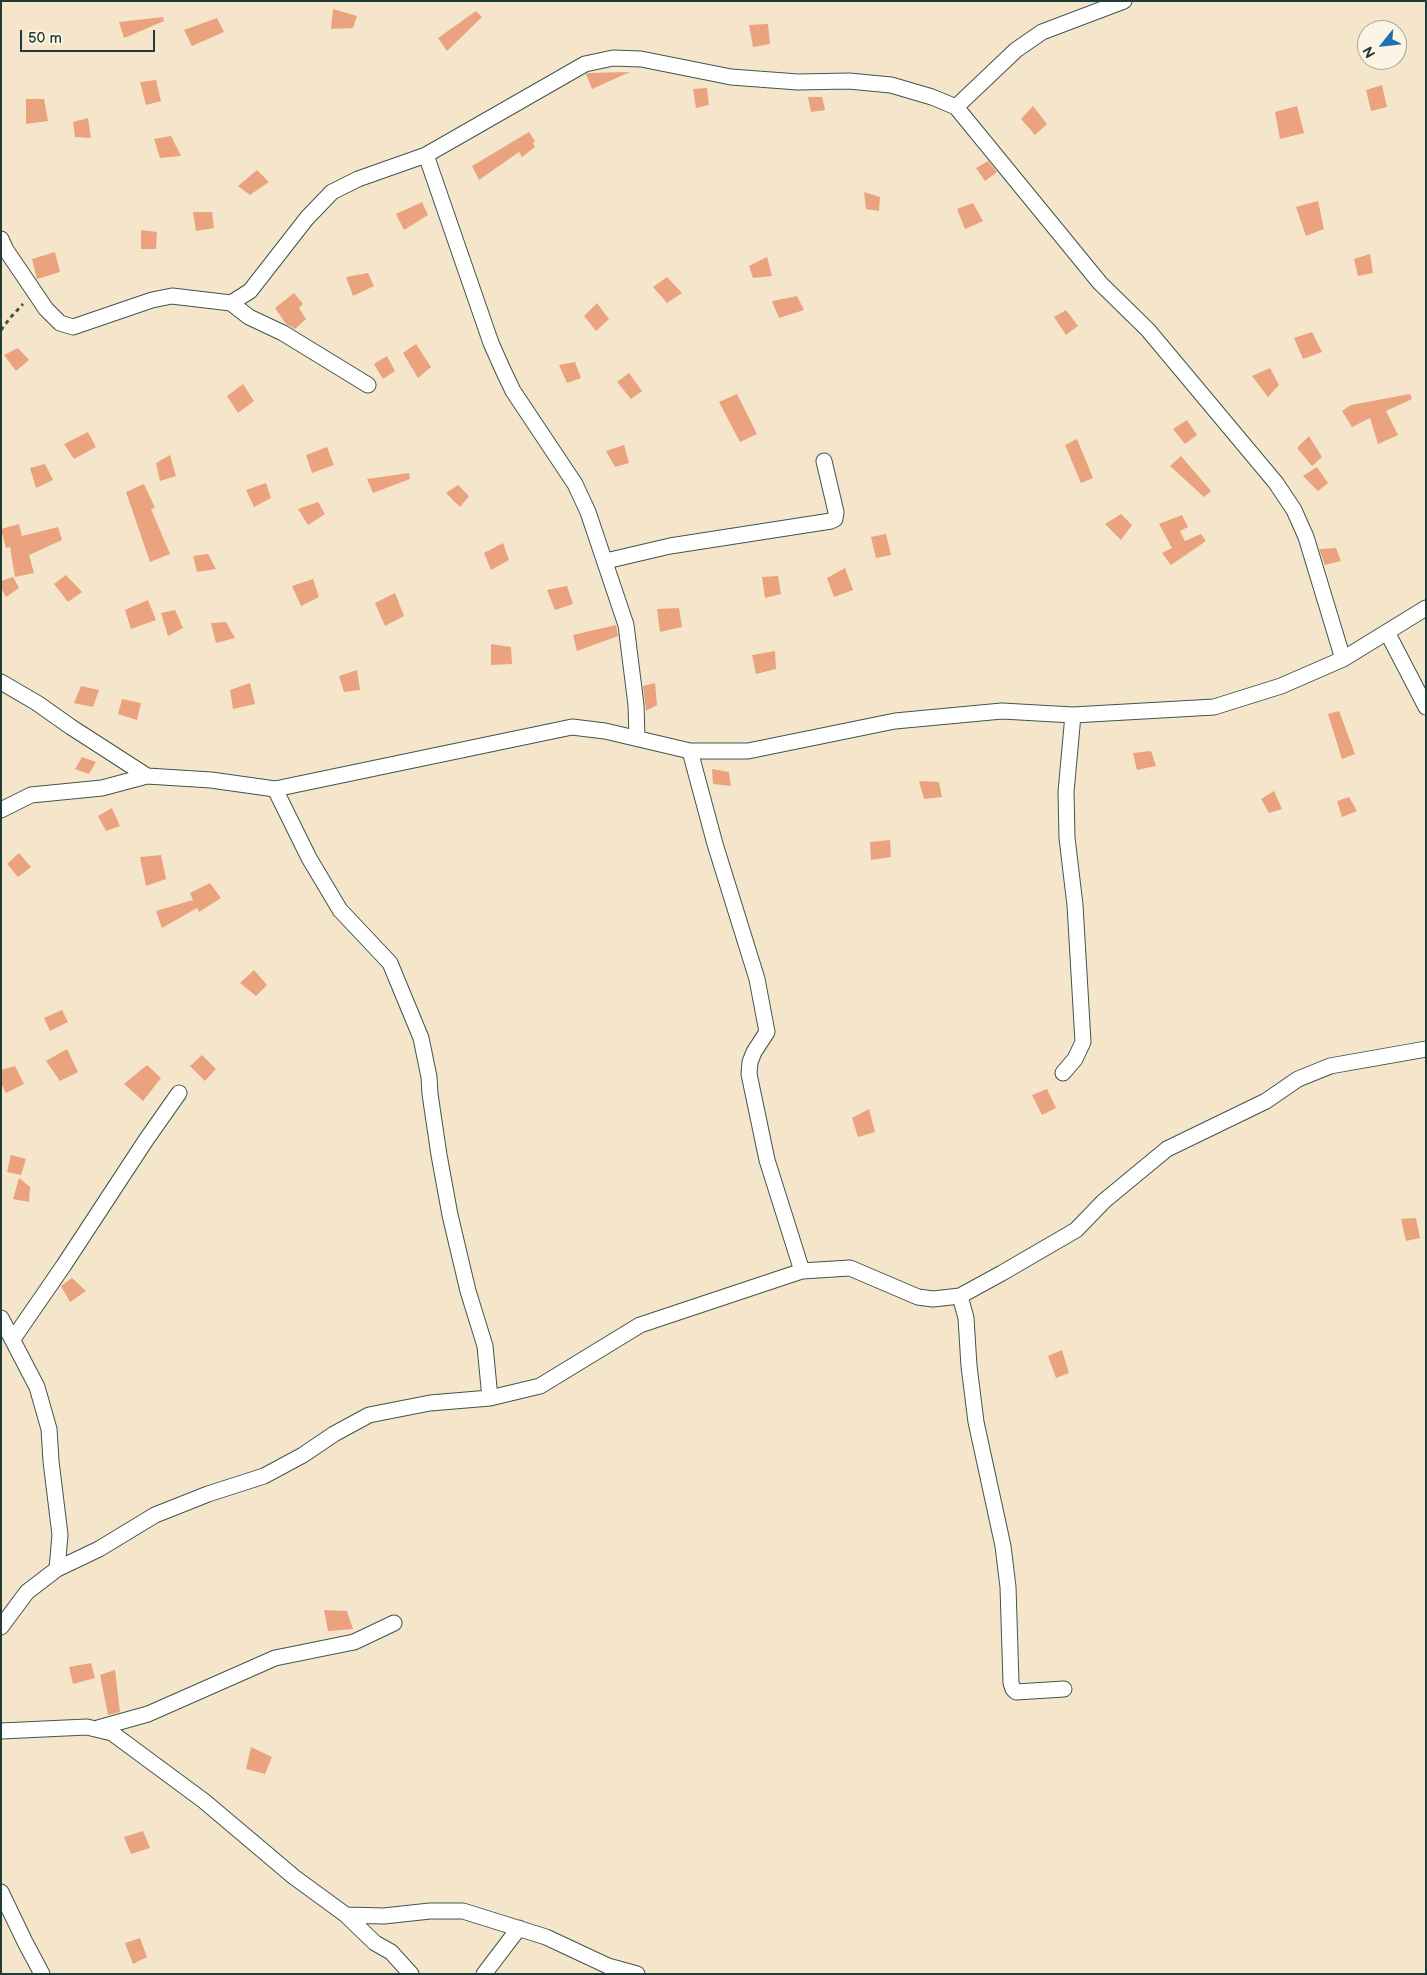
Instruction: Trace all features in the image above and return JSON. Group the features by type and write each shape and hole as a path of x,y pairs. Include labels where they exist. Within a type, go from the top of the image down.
{"street":[{"path":"956,107 1016,50 1042,32 1124,1"},
{"path":"231,303 250,291 307,218 332,192 358,180 426,155 585,64 613,58 641,59 731,77 798,82 849,81 891,85 956,107 1094,276 1148,330 1276,483 1294,510 1306,537 1343,659"},
{"path":"426,155 457,238 491,343 513,392 575,484 588,512 606,561 626,625 636,705 637,738"},
{"path":"3,246 46,309 60,323 73,327 152,300 172,296 231,303 249,317 283,333 368,385"},
{"path":"606,561 670,546 831,522 835,519 836,512 824,460"},
{"path":"1,810 31,795 102,788 147,776 211,780 275,789 572,727 605,731 690,751 748,751 895,721 992,712 1073,715 1214,707 1281,686 1343,659 1426,608"},
{"path":"1387,632 1426,707"},
{"path":"1,682 37,703 147,776"},
{"path":"1063,1073 1075,1059 1083,1042 1075,905 1067,838 1066,792 1073,715"},
{"path":"690,751 715,844 757,979 767,1032 754,1052 750,1062 749,1074 767,1160 802,1271"},
{"path":"275,789 309,858 340,910 390,963 421,1038 429,1077 439,1155 450,1215 468,1290 485,1346 490,1398"},
{"path":"1,1627 27,1592 57,1569 99,1548 155,1515 208,1494 264,1476 369,1415 430,1403 490,1398 540,1386 640,1325 802,1271 850,1268 918,1297 933,1299 960,1296 1076,1230 1104,1201 1166,1149 1266,1101 1298,1079 1330,1066 1426,1050"},
{"path":"13,1339 179,1093"},
{"path":"960,1296 966,1318 969,1366 976,1422 984,1467 1003,1546 1008,1586 1011,1683 1016,1692 1064,1689"},
{"path":"1,1318 37,1387 49,1429 60,1535 57,1569"},
{"path":"98,1728 148,1714 275,1658 354,1642 394,1623"},
{"path":"1,1731 87,1727 98,1728 116,1736 178,1782 294,1877 346,1915 375,1943 391,1952 410,1974"},
{"path":"1,1892 42,1974"},
{"path":"346,1915 384,1916 430,1911 463,1911 546,1936 608,1966 637,1974"},
{"path":"484,1974 519,1928"}],"path":[{"path":"1,330 35,293"}],"building":[{"path":"333,9 357,16 353,28 331,29"},
{"path":"476,11 482,17 447,51 438,38"},
{"path":"163,17 164,21 124,38 119,22"},
{"path":"217,18 224,32 192,46 184,30"},
{"path":"768,24 770,44 753,47 749,25"},
{"path":"630,72 592,89 586,74 589,73"},
{"path":"156,80 161,101 146,105 140,82"},
{"path":"1382,85 1387,107 1371,111 1366,90"},
{"path":"707,88 709,105 696,108 693,89"},
{"path":"808,97 822,97 825,110 811,112"},
{"path":"26,99 44,99 48,121 26,124"},
{"path":"1033,106 1047,124 1035,135 1021,119"},
{"path":"1297,106 1304,133 1280,139 1275,112"},
{"path":"88,118 91,138 75,137 73,122"},
{"path":"529,132 535,141 533,143 535,147 522,157 519,152 479,180 472,166"},
{"path":"171,136 181,156 160,158 154,139"},
{"path":"988,161 997,172 985,181 976,168"},
{"path":"257,170 269,182 250,195 238,186"},
{"path":"864,192 880,197 879,211 866,209"},
{"path":"1318,201 1324,229 1306,236 1296,207"},
{"path":"422,202 428,215 404,230 396,214"},
{"path":"973,203 983,221 965,229 957,209"},
{"path":"193,212 212,212 214,228 196,231"},
{"path":"141,230 157,232 156,249 141,249"},
{"path":"55,252 60,272 37,279 32,259"},
{"path":"1370,254 1373,273 1358,276 1354,259"},
{"path":"767,257 772,276 753,278 749,266"},
{"path":"368,273 374,286 353,296 346,277"},
{"path":"667,277 682,293 667,303 653,287"},
{"path":"294,293 303,304 299,308 306,319 295,329 286,324 275,308"},
{"path":"797,296 804,310 779,318 772,301"},
{"path":"597,303 609,319 596,331 584,316"},
{"path":"1066,310 1078,326 1066,335 1054,317"},
{"path":"1312,332 1322,352 1303,359 1294,338"},
{"path":"416,344 431,367 418,378 403,353"},
{"path":"18,348 29,360 16,371 4,355"},
{"path":"387,356 395,371 383,379 374,364"},
{"path":"575,362 581,378 567,383 559,365"},
{"path":"1270,368 1279,385 1268,397 1252,376"},
{"path":"629,373 642,391 631,399 617,382"},
{"path":"243,384 254,401 238,413 227,396"},
{"path":"737,394 757,434 740,442 719,402"},
{"path":"1410,394 1412,399 1386,411 1398,435 1378,444 1370,418 1352,427 1342,411 1351,405"},
{"path":"1187,420 1197,435 1185,444 1173,429"},
{"path":"88,432 96,447 74,459 64,444"},
{"path":"1309,436 1322,457 1312,466 1297,448"},
{"path":"1077,439 1093,478 1081,483 1065,445"},
{"path":"624,445 629,463 615,467 606,451"},
{"path":"327,447 334,465 312,473 306,455"},
{"path":"170,455 176,476 160,481 156,463"},
{"path":"1181,456 1211,491 1204,497 1170,466"},
{"path":"45,464 53,480 36,488 30,468"},
{"path":"1317,467 1328,483 1318,491 1303,476"},
{"path":"409,473 410,479 373,493 367,479"},
{"path":"266,483 271,498 254,507 246,490"},
{"path":"144,484 155,508 151,509 170,554 150,562 126,492"},
{"path":"458,485 469,496 460,507 446,493"},
{"path":"318,502 325,514 308,525 298,509"},
{"path":"1121,514 1132,525 1121,540 1105,524"},
{"path":"1182,515 1188,527 1180,531 1185,541 1201,534 1206,541 1171,565 1162,553 1172,548 1159,524"},
{"path":"19,524 22,536 58,527 62,540 29,555 34,573 15,577 10,547 6,548 1,529"},
{"path":"886,534 891,555 876,558 871,537"},
{"path":"503,543 509,560 491,570 484,553"},
{"path":"1336,548 1341,561 1325,565 1319,549"},
{"path":"208,554 216,569 197,572 193,556"},
{"path":"845,568 853,590 834,597 827,578"},
{"path":"66,575 82,592 68,602 54,584"},
{"path":"778,576 781,594 765,598 762,577"},
{"path":"13,577 19,588 6,597 1,588 1,581"},
{"path":"313,579 319,597 301,606 292,586"},
{"path":"567,586 573,604 555,610 547,590"},
{"path":"395,593 404,616 385,626 375,603"},
{"path":"148,600 156,620 131,629 125,610"},
{"path":"679,608 682,627 660,632 657,609"},
{"path":"175,610 183,628 168,636 161,613"},
{"path":"226,622 235,638 216,643 211,623"},
{"path":"616,625 618,636 577,651 573,635"},
{"path":"491,644 511,647 512,664 491,665"},
{"path":"775,651 776,669 756,674 752,655"},
{"path":"357,670 360,690 344,692 339,676"},
{"path":"250,683 255,704 233,709 230,690"},
{"path":"655,683 657,705 646,711 643,686"},
{"path":"81,686 99,690 93,707 74,703"},
{"path":"122,699 141,703 137,720 118,714"},
{"path":"1339,711 1355,754 1342,759 1328,714"},
{"path":"1151,751 1156,766 1137,770 1133,753"},
{"path":"82,757 96,762 89,774 75,769"},
{"path":"712,769 729,772 731,786 713,784"},
{"path":"919,781 939,782 942,797 924,799"},
{"path":"1274,791 1282,809 1269,813 1261,799"},
{"path":"1349,797 1357,811 1342,817 1337,801"},
{"path":"112,808 120,826 106,831 98,816"},
{"path":"890,840 891,857 871,860 870,842"},
{"path":"19,853 31,867 18,877 7,864"},
{"path":"161,855 166,879 146,886 140,857"},
{"path":"210,883 221,898 199,912 197,908 162,928 156,911 193,900 190,893"},
{"path":"254,970 267,985 256,996 240,983"},
{"path":"62,1010 68,1022 50,1031 44,1018"},
{"path":"67,1049 78,1072 60,1081 46,1061"},
{"path":"202,1055 216,1069 205,1081 190,1066"},
{"path":"147,1065 161,1078 143,1101 124,1084"},
{"path":"15,1066 24,1084 6,1093 1,1083 1,1070"},
{"path":"1047,1089 1056,1108 1042,1115 1032,1095"},
{"path":"869,1109 875,1132 858,1137 852,1118"},
{"path":"11,1155 26,1159 21,1175 7,1172"},
{"path":"19,1178 30,1187 29,1202 13,1199"},
{"path":"1416,1218 1420,1238 1406,1241 1401,1219"},
{"path":"72,1278 86,1291 70,1302 61,1286"},
{"path":"1062,1350 1069,1373 1056,1378 1048,1356"},
{"path":"324,1610 347,1611 353,1629 328,1631"},
{"path":"91,1663 95,1678 73,1684 69,1667"},
{"path":"115,1670 120,1712 108,1715 100,1675"},
{"path":"251,1747 272,1757 265,1774 246,1769"},
{"path":"143,1831 150,1848 131,1854 124,1837"},
{"path":"140,1938 147,1957 133,1964 125,1943"}]}
